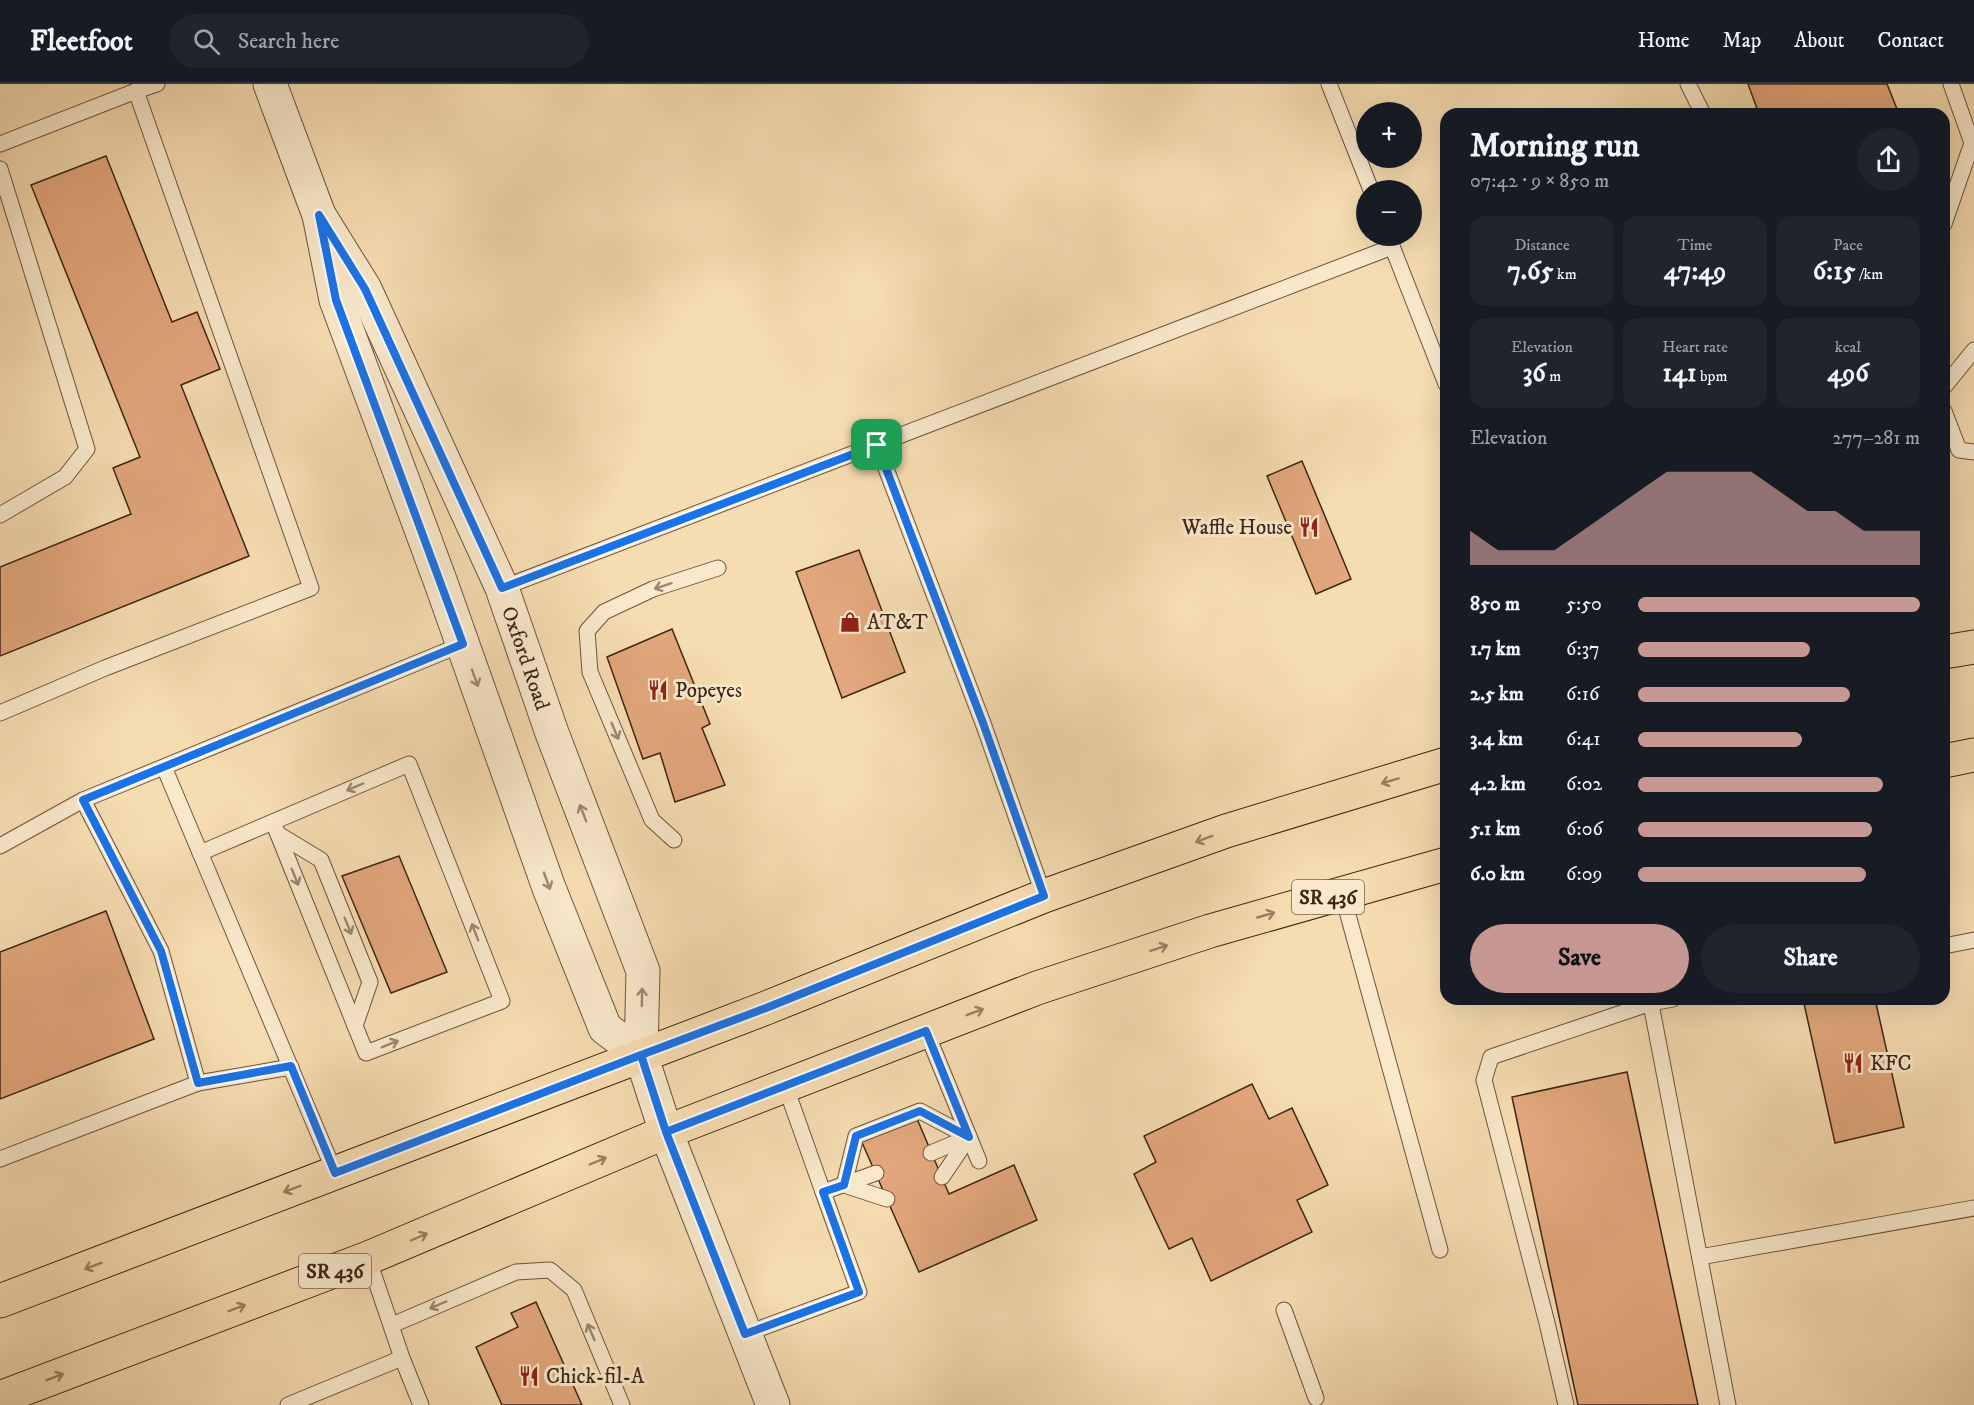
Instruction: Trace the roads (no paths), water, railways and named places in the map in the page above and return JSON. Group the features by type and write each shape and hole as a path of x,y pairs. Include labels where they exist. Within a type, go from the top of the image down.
{"main road":[{"path":"1950,651 1974,647"},
{"path":"1950,759 1974,755"},
{"path":"0,1302 766,1008 1044,896 1226,831 1440,766"},
{"name":"SR 436","path":"0,1398 368,1258 666,1132 1048,984 1210,931 1440,866"}],"street":[{"name":"Oxford Road","path":"270,84 319,215 336,300 463,644 549,888 604,1028 641,1055"},
{"name":"Oxford Road","path":"319,215 365,289 502,588 552,733 643,971 641,1055 666,1132 773,1405"}],"lane":[{"path":"0,144 157,84"},
{"path":"1329,84 1367,180"},
{"path":"1688,84 1700,108"},
{"path":"1950,207 1972,143 1951,84"},
{"path":"0,713 105,668 311,588 136,91"},
{"path":"0,169 87,448 65,477 0,515"},
{"path":"502,588 877,445 1377,246"},
{"path":"1392,246 1440,369"},
{"path":"1950,380 1974,350"},
{"path":"1950,427 1959,450 1974,452"},
{"path":"877,445 983,723 1044,896"},
{"path":"674,840 652,820 590,672 587,631 604,612 614,607 652,589 718,567"},
{"path":"0,846 83,800 463,644"},
{"path":"200,853 276,828 409,764 502,1001 366,1053 276,828"},
{"path":"164,767 335,1173"},
{"path":"83,800 161,951 198,1083"},
{"path":"276,828 321,860 370,982 355,1026"},
{"path":"1342,893 1440,1250"},
{"path":"1950,945 1974,940"},
{"path":"1566,1405 1484,1080 1491,1057 1639,1005"},
{"path":"1651,1005 1728,1405"},
{"path":"926,1031 979,1161"},
{"path":"0,1158 198,1083 291,1066"},
{"path":"745,1334 859,1292 785,1085"},
{"path":"844,1185 856,1136 920,1111 969,1137"},
{"path":"931,1153 969,1137"},
{"path":"942,1177 969,1137"},
{"path":"823,1192 876,1173"},
{"path":"844,1185 887,1199"},
{"path":"1700,1257 1974,1208"},
{"path":"368,1258 402,1358 421,1405"},
{"path":"392,1325 516,1272 550,1270 574,1290 622,1405"},
{"path":"1284,1310 1316,1398"},
{"path":"288,1405 402,1358"}],"place":[{"name":"Waffle House","path":"1309,527"},
{"name":"AT&T","path":"850,622"},
{"name":"Popeyes","path":"658,690"},
{"name":"KFC","path":"1853,1063"},
{"name":"Chick-fil-A","path":"529,1376"}]}
